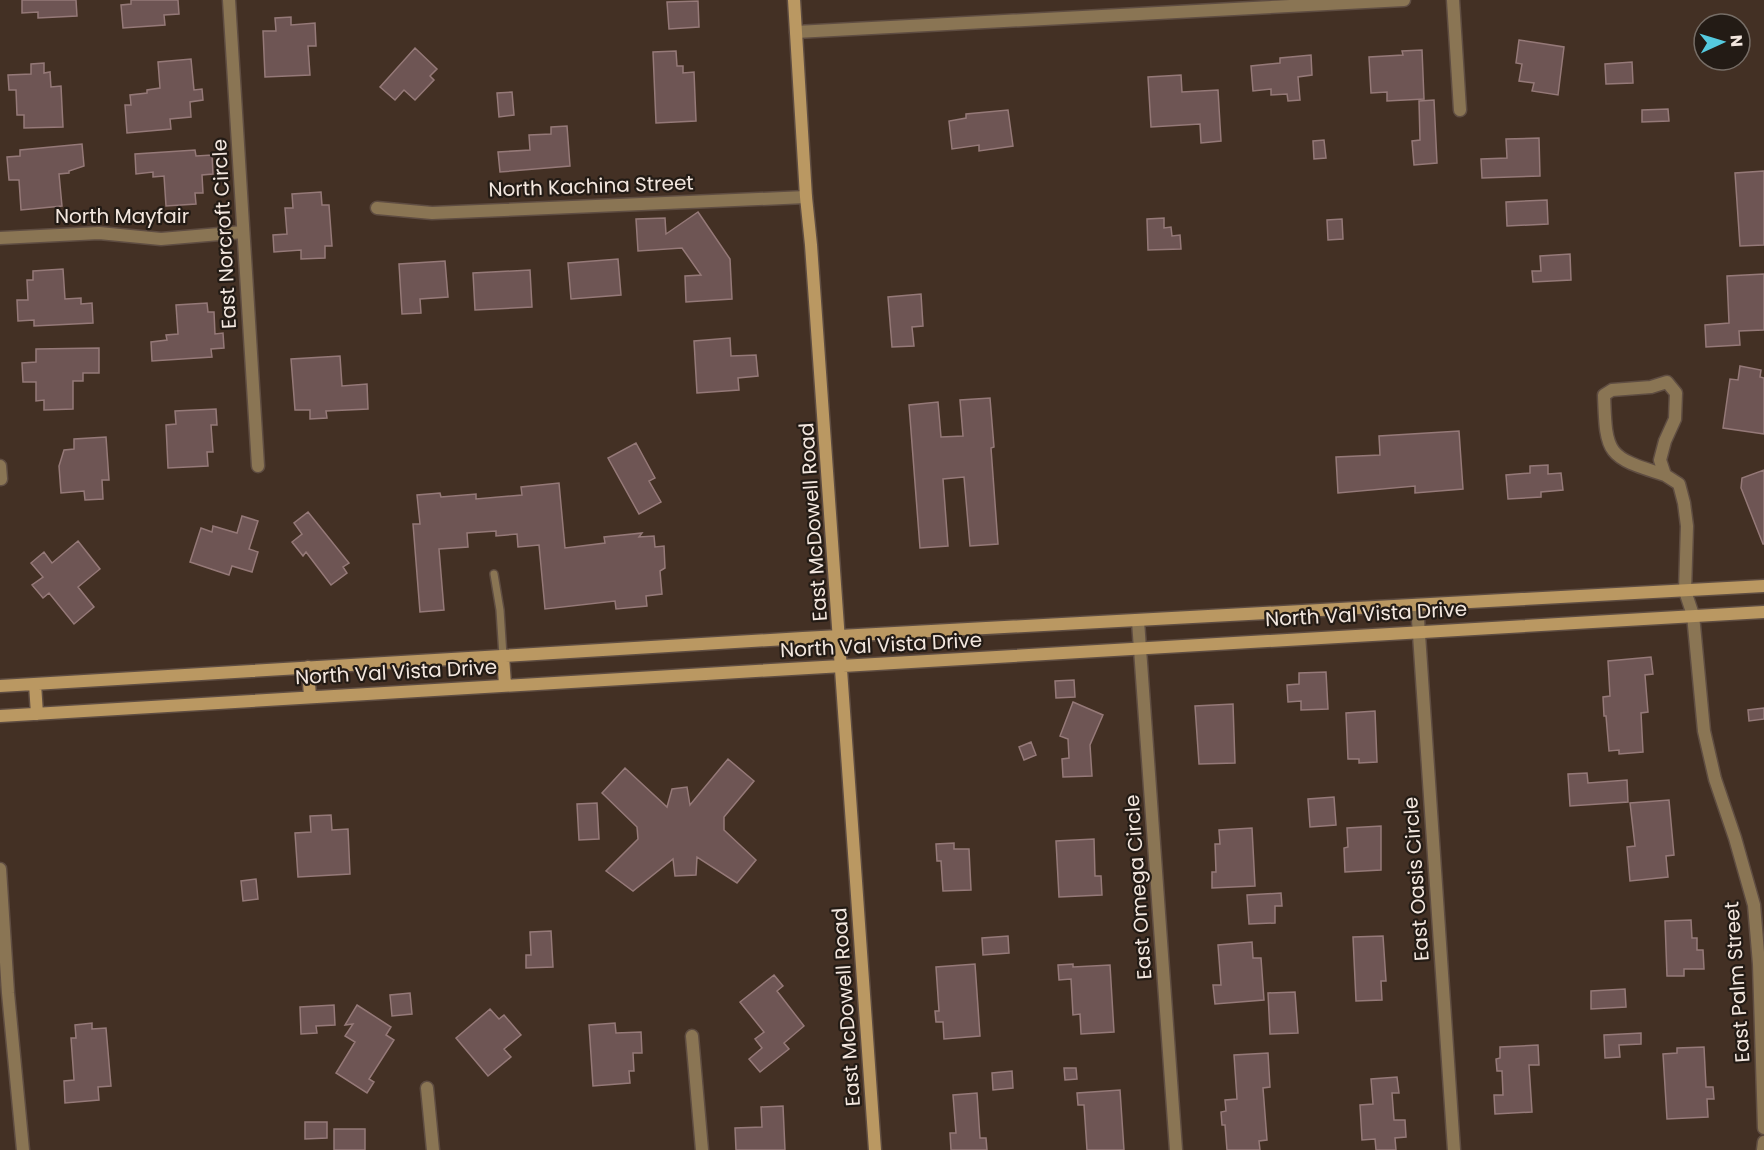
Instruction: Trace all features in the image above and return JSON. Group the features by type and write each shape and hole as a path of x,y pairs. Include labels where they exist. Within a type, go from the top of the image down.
{"main road":[{"name":"East McDowell Road","path":"794,0 806,197 843,666 875,1150"},
{"name":"North Val Vista Drive","path":"0,686 840,636 1764,586"},
{"name":"North Val Vista Drive","path":"0,716 1418,630 1764,612"},
{"path":"503,656 505,685"},
{"path":"308,667 310,697"},
{"path":"35,684 37,714"}],"street":[{"name":"East Norcroft Circle","path":"229,0 258,466"},
{"path":"796,33 1404,0"},
{"path":"1453,0 1460,110"},
{"name":"North Kachina Street","path":"377,208 432,213 806,197"},
{"name":"North Mayfair","path":"0,238 99,233 161,239 243,232"},
{"path":"1665,475 1660,460 1665,441 1675,419 1676,393 1667,382 1651,387 1612,390 1604,395 1605,431 1610,449 1625,461 1665,475 1679,484 1687,526 1685,591"},
{"name":"East Palm Street","path":"1685,591 1693,615 1704,731 1714,779 1735,838 1754,905 1764,1128"},
{"name":"East Oasis Circle","path":"1417,605 1454,1150"},
{"name":"East Omega Circle","path":"1138,621 1176,1150"},
{"path":"0,869 8,993 23,1150"},
{"path":"692,1036 702,1150"},
{"path":"427,1088 433,1150"},
{"path":"1763,1150 1764,1142"}],"lane":[{"path":"494,574 500,610 503,656"}],"building":[{"path":"22,0 76,0 77,16 38,18 38,12 22,13"},
{"path":"131,0 178,0 179,14 164,15 165,25 123,28 121,5 131,4"},
{"path":"698,1 699,27 669,29 667,2"},
{"path":"291,17 291,25 315,23 316,46 308,46 310,75 265,77 263,31 276,31 275,18"},
{"path":"1519,40 1564,47 1558,95 1532,91 1534,83 1519,81 1522,64 1516,63"},
{"path":"415,48 437,69 430,76 434,80 415,100 404,90 395,100 380,87"},
{"path":"1422,50 1424,99 1387,101 1387,92 1371,93 1369,57 1403,55 1402,51"},
{"path":"676,51 677,66 683,66 683,73 694,72 696,121 656,123 653,52"},
{"path":"1311,55 1312,75 1298,77 1300,100 1288,101 1287,94 1271,95 1271,89 1253,91 1251,66 1280,63 1280,58"},
{"path":"191,59 194,90 202,89 203,100 190,102 191,117 170,119 171,129 127,133 125,105 131,105 130,95 147,93 147,90 160,88 158,62"},
{"path":"1632,62 1633,83 1606,84 1605,64"},
{"path":"44,63 44,73 50,72 51,87 61,86 63,127 24,128 24,115 17,115 16,90 9,90 8,75 31,74 31,64"},
{"path":"1181,75 1182,92 1218,90 1221,141 1201,143 1200,124 1151,127 1148,77"},
{"path":"512,92 514,115 499,117 497,93"},
{"path":"1434,100 1437,163 1414,165 1412,141 1420,140 1419,101"},
{"path":"1668,109 1669,121 1642,122 1642,110"},
{"path":"1008,110 1013,146 979,151 979,145 952,149 949,121 966,118 966,114"},
{"path":"567,126 570,166 500,172 498,152 530,150 529,135 551,134 551,127"},
{"path":"1539,138 1540,176 1482,178 1481,159 1507,158 1506,139"},
{"path":"1324,140 1326,158 1314,159 1313,141"},
{"path":"82,144 84,166 69,171 69,173 59,174 62,206 21,210 19,180 9,180 7,157 20,156 20,150"},
{"path":"195,150 196,156 212,155 213,174 202,175 203,193 195,193 196,204 166,206 164,176 153,177 153,172 136,174 135,154"},
{"path":"1764,171 1764,245 1740,246 1735,173"},
{"path":"321,192 322,205 329,205 332,246 325,246 325,258 301,259 301,250 274,252 273,235 287,234 285,208 293,208 292,194"},
{"path":"1547,200 1548,224 1507,226 1506,202"},
{"path":"698,212 730,259 732,299 686,302 685,276 701,275 682,248 638,251 636,219 665,218 666,234"},
{"path":"1164,218 1164,228 1171,227 1172,236 1180,235 1181,249 1148,250 1147,219"},
{"path":"1342,219 1343,239 1328,240 1327,220"},
{"path":"1570,254 1571,280 1533,282 1532,271 1541,271 1540,256"},
{"path":"618,259 621,295 571,299 568,263"},
{"path":"445,261 448,297 420,299 421,313 402,314 399,264"},
{"path":"63,269 65,299 81,298 81,304 92,303 93,323 34,326 34,320 18,321 17,300 28,300 27,280 33,280 33,271"},
{"path":"530,270 532,307 475,310 473,273"},
{"path":"1764,274 1764,330 1739,331 1740,345 1706,347 1705,325 1729,323 1727,276"},
{"path":"921,294 923,326 912,327 914,346 892,347 888,297"},
{"path":"207,303 208,312 214,312 215,334 223,333 224,348 211,349 212,357 152,361 151,342 167,340 166,335 178,334 176,305"},
{"path":"730,338 731,356 756,355 758,376 738,378 739,390 697,393 694,341"},
{"path":"99,348 99,373 83,373 83,381 73,381 73,409 44,410 44,400 36,401 36,382 23,382 22,363 36,362 36,349"},
{"path":"340,356 342,386 367,384 368,409 326,411 327,418 310,419 310,410 295,410 291,359"},
{"path":"1740,366 1761,370 1760,377 1764,378 1764,434 1723,428 1730,379 1738,380"},
{"path":"990,398 998,544 970,546 964,477 943,479 948,546 920,548 909,405 938,402 941,437 963,436 960,400"},
{"path":"216,409 217,425 211,425 213,452 207,452 208,466 168,468 166,425 176,424 175,411"},
{"path":"1459,431 1463,489 1415,493 1415,486 1338,493 1336,457 1380,455 1379,436"},
{"path":"106,437 109,480 102,480 103,499 85,500 84,491 61,493 59,466 64,450 74,449 74,439"},
{"path":"636,443 655,478 649,481 661,502 639,514 608,458"},
{"path":"1548,465 1548,474 1561,473 1563,490 1541,492 1541,497 1508,499 1506,475 1530,473 1530,466"},
{"path":"1764,470 1763,544 1741,488 1742,478"},
{"path":"559,483 565,548 605,543 604,537 642,533 639,537 654,536 655,547 664,546 665,568 660,571 662,594 646,596 647,606 616,609 615,601 545,609 539,545 518,547 517,534 496,536 496,531 467,533 468,547 439,549 444,610 420,612 413,524 420,524 417,495 440,493 441,497 476,494 476,499 522,495 521,487"},
{"path":"308,512 349,563 343,567 347,573 331,585 306,552 303,556 292,542 302,534 294,523"},
{"path":"242,516 258,521 249,549 258,552 252,572 232,566 229,575 190,562 201,528 212,532 213,526 237,533"},
{"path":"78,541 100,569 78,587 94,607 74,624 49,593 43,598 32,585 43,577 31,563 44,552 52,563"},
{"path":"1651,657 1653,674 1645,675 1648,712 1641,713 1643,752 1619,754 1619,750 1609,751 1603,697 1610,696 1608,661"},
{"path":"1326,672 1328,709 1301,710 1301,701 1288,702 1287,685 1299,684 1299,673"},
{"path":"1074,680 1075,697 1056,698 1055,681"},
{"path":"1073,702 1103,715 1090,745 1092,776 1063,777 1062,759 1069,758 1068,739 1060,736"},
{"path":"1233,704 1235,763 1199,764 1195,706"},
{"path":"1764,708 1764,719 1749,721 1748,710"},
{"path":"1375,711 1377,762 1359,763 1359,759 1348,759 1346,713"},
{"path":"1031,742 1036,755 1024,760 1019,747"},
{"path":"728,759 754,781 724,817 724,830 756,860 737,883 697,857 696,875 675,876 673,859 633,891 606,871 638,839 637,827 602,793 625,768 667,807 672,789 687,787 690,805"},
{"path":"1587,773 1588,783 1627,780 1628,802 1570,806 1568,774"},
{"path":"1334,797 1336,825 1310,827 1308,799"},
{"path":"1669,800 1674,855 1666,856 1668,877 1630,881 1627,847 1635,846 1630,803"},
{"path":"597,803 599,839 579,840 577,804"},
{"path":"331,815 332,830 348,829 350,874 298,877 295,833 311,832 310,816"},
{"path":"1381,826 1381,870 1345,872 1344,848 1348,847 1347,828"},
{"path":"1252,828 1255,886 1212,888 1212,872 1216,872 1215,844 1220,844 1219,830"},
{"path":"1094,839 1095,876 1101,876 1102,895 1059,897 1056,841"},
{"path":"954,843 954,849 969,849 971,890 943,891 941,861 937,861 936,844"},
{"path":"256,879 258,899 243,901 241,881"},
{"path":"1281,893 1282,906 1275,906 1275,923 1249,924 1247,895"},
{"path":"1691,920 1692,938 1697,938 1697,950 1703,950 1704,969 1684,969 1684,976 1667,976 1665,921"},
{"path":"551,931 553,967 526,968 526,955 531,955 530,932"},
{"path":"1008,936 1009,953 983,955 982,938"},
{"path":"1383,936 1386,981 1381,981 1382,1000 1356,1001 1353,937"},
{"path":"1252,942 1253,958 1261,958 1264,1000 1215,1004 1213,985 1221,985 1218,945"},
{"path":"975,964 980,1036 944,1039 943,1022 936,1022 935,1011 939,1011 936,967"},
{"path":"1073,964 1073,967 1110,965 1114,1032 1081,1034 1080,1014 1073,1015 1071,979 1059,980 1058,965"},
{"path":"774,975 783,986 777,991 804,1026 784,1043 789,1049 760,1072 749,1059 762,1048 755,1039 764,1032 740,1002"},
{"path":"1625,989 1626,1007 1591,1009 1591,991"},
{"path":"1295,992 1298,1033 1270,1034 1268,993"},
{"path":"410,993 412,1014 392,1016 390,995"},
{"path":"334,1005 335,1025 316,1026 317,1033 301,1034 300,1007"},
{"path":"357,1005 391,1027 386,1035 394,1040 369,1079 374,1082 367,1093 336,1073 355,1042 345,1036 353,1024 345,1025"},
{"path":"490,1009 499,1019 504,1015 521,1035 504,1049 511,1057 488,1076 456,1038"},
{"path":"92,1023 92,1029 106,1028 111,1086 98,1087 99,1100 65,1103 64,1081 74,1080 71,1038 76,1038 75,1025"},
{"path":"615,1023 616,1033 641,1032 642,1053 633,1053 634,1071 629,1071 630,1083 593,1086 589,1025"},
{"path":"1641,1033 1641,1044 1619,1045 1620,1057 1605,1058 1604,1035"},
{"path":"1538,1045 1539,1065 1529,1065 1532,1112 1495,1114 1494,1095 1503,1095 1502,1071 1497,1071 1496,1059 1500,1058 1500,1047"},
{"path":"1704,1047 1706,1087 1713,1087 1714,1099 1707,1099 1708,1117 1667,1119 1663,1054 1677,1053 1677,1048"},
{"path":"1268,1053 1270,1087 1263,1088 1267,1140 1259,1141 1260,1150 1227,1150 1225,1125 1222,1125 1221,1112 1226,1111 1225,1100 1237,1099 1234,1055"},
{"path":"1064,1068 1076,1068 1077,1079 1065,1080"},
{"path":"1012,1071 1013,1088 993,1090 992,1073"},
{"path":"1397,1077 1399,1093 1392,1093 1394,1120 1405,1120 1406,1137 1395,1138 1396,1150 1376,1150 1375,1139 1362,1140 1360,1105 1373,1104 1371,1079"},
{"path":"1120,1090 1124,1150 1087,1150 1084,1105 1078,1105 1077,1093"},
{"path":"977,1093 980,1138 986,1138 987,1150 951,1150 950,1133 956,1133 953,1095"},
{"path":"783,1106 785,1150 736,1150 735,1128 762,1127 761,1107"},
{"path":"305,1122 327,1122 327,1138 305,1139"},
{"path":"334,1129 365,1129 365,1150 334,1150"}]}
